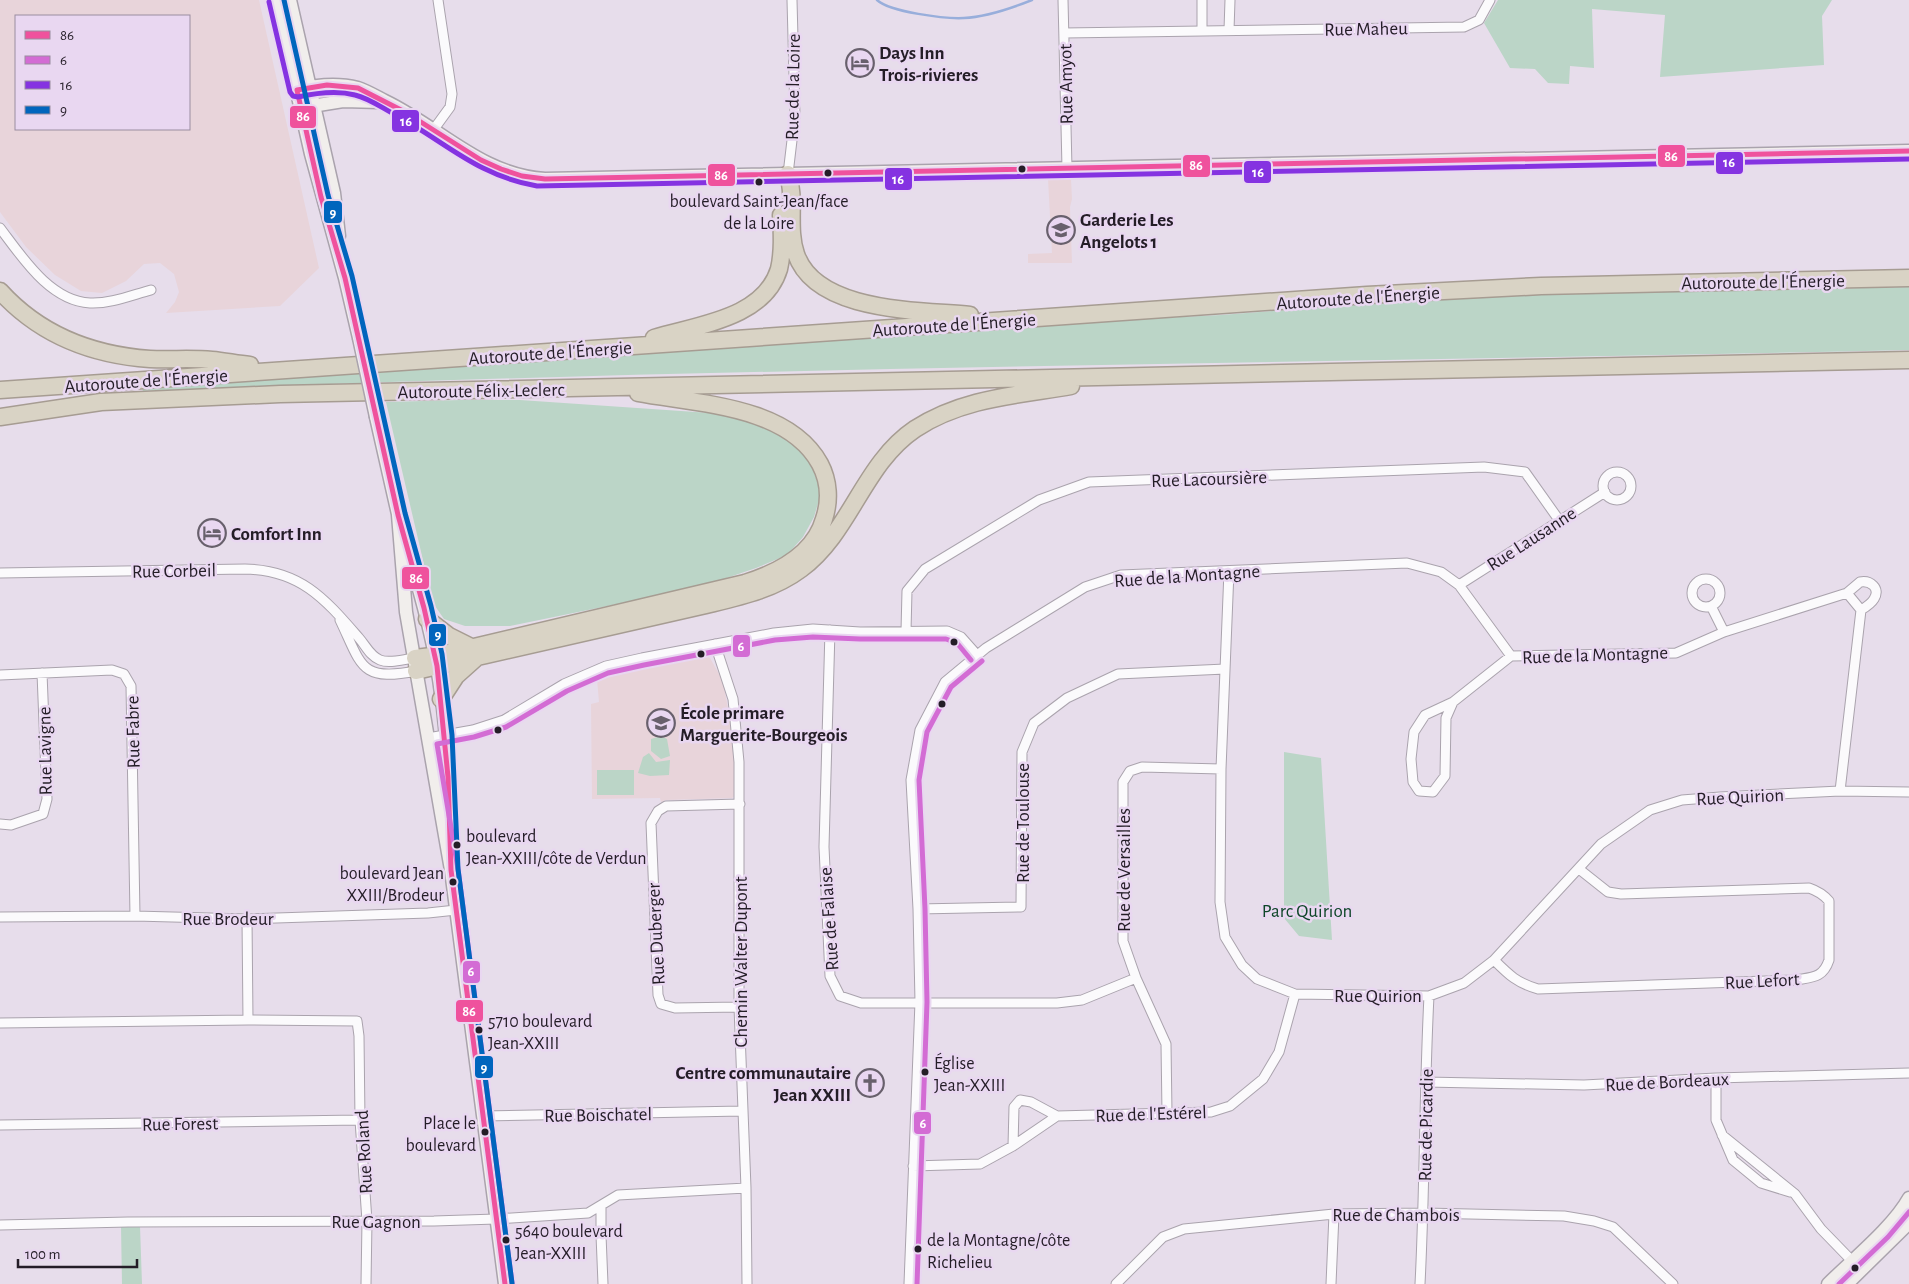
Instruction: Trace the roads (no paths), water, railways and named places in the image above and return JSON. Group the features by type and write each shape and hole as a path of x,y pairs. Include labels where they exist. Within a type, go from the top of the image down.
{"highway":[{"path":"788,174 792,190 793,237 796,252 805,270 821,285 848,298 880,306 1017,320"},
{"path":"626,346 726,318 746,308 764,294 774,280 780,263 782,188 788,174"},
{"name":"Autoroute de l'Énergie","path":"0,390 1367,295 1541,286 1909,278"},
{"path":"0,291 21,312 43,327 69,341 91,349 131,357 210,360 287,370"},
{"name":"Autoroute de l'Énergie","path":"604,387 1909,360"},
{"path":"442,699 474,652 718,602 774,585 796,573 817,555 834,534 881,462 896,444 921,425 959,408 992,398 1121,377"},
{"path":"415,664 474,652 753,581 775,572 810,546 820,530 825,517 828,500 824,476 819,462 811,451 786,430 769,421 741,411 604,387"},
{"name":"Autoroute Félix-Leclerc","path":"0,417 101,402 280,394 604,387"},
{"name":"Autoroute de l'Énergie","path":"0,408 101,402"},
{"path":"427,619 474,652"}],"street":[{"path":"276,0 321,197 345,278 398,515 427,619 436,661 445,735 451,870"},
{"path":"290,0 334,193 345,278"},
{"path":"434,129 450,107 452,94 438,0"},
{"name":"Rue de la Loire","path":"788,174 795,115 792,0"},
{"name":"Rue Amyot","path":"1063,0 1067,168"},
{"path":"1202,0 1202,30"},
{"path":"1229,30 1230,0"},
{"name":"Rue Maheu","path":"1064,33 1464,27 1479,20 1490,0"},
{"path":"297,90 331,86 359,88 407,112 486,164 531,178 583,179 1909,151"},
{"path":"301,108 354,100 388,102"},
{"path":"0,228 35,272 71,298 85,302 101,302 151,290"},
{"name":"Rue Lacoursière","path":"906,631 907,591 925,569 1039,500 1089,482 1484,467 1525,472 1559,520"},
{"name":"Rue Lausanne","path":"1459,585 1605,492"},
{"path":"398,515 406,612 451,870 505,1284"},
{"name":"Rue de la Montagne","path":"909,1284 920,1002 918,910 911,780 920,730 945,682 977,655 1076,592 1120,575 1407,563 1441,572 1459,585 1511,656 1676,652 1724,632 1847,593 1860,582 1868,581 1876,590 1875,598 1861,610"},
{"name":"Rue Corbeil","path":"0,573 263,570 302,582 317,593 336,611 370,653 378,659 415,664"},
{"name":"Rue Quirion","path":"1229,571 1221,769 1220,902 1225,937 1242,965 1257,979 1295,994 1429,996 1464,983 1494,960 1601,844 1650,810 1674,802 1720,797 1840,791 1909,792"},
{"path":"1840,791 1861,610 1847,593"},
{"path":"1711,606 1724,632"},
{"name":"Rue Corbeil","path":"336,611 355,652 368,670 385,676 415,664"},
{"name":"Rue de Falaise","path":"830,630 824,847 830,976 840,996 861,1003 1057,1003 1082,1000 1136,978"},
{"path":"428,738 473,730 504,720 564,684 600,668 642,658 792,631 947,631 961,637 977,655"},
{"name":"Chemin Walter Dupont","path":"715,644 733,699 739,762 739,1007 746,1188 747,1284"},
{"path":"1453,702 1446,718 1444,776 1433,792 1419,791 1413,782 1411,759 1414,732 1425,716 1453,702 1511,656"},
{"name":"Rue de Toulouse","path":"918,910 1021,908 1022,752 1034,723 1067,698 1118,674 1225,669"},
{"name":"Rue Fabre","path":"0,675 112,670 124,674 132,686 135,916"},
{"name":"Rue Lavigne","path":"0,824 11,825 43,814 47,799 42,673"},
{"name":"Rue de Versailles","path":"1167,1114 1166,1044 1136,978 1123,941 1123,782 1130,771 1142,767 1221,769"},
{"name":"Rue Duberger","path":"739,1007 674,1008 661,1004 658,995 651,823 658,811 666,806 740,804"},
{"name":"Rue Lefort","path":"1494,960 1523,985 1538,989 1796,980 1819,976 1826,968 1829,960 1829,901 1817,890 1809,888 1621,894 1608,892 1579,869"},
{"name":"Rue Brodeur","path":"0,917 135,916 247,919 428,913 456,910"},
{"path":"0,1022 248,1020 247,919"},
{"name":"Rue de l'Estérel","path":"1057,1116 1211,1112 1230,1106 1263,1079 1279,1052 1295,994"},
{"name":"Rue de Picardie","path":"1420,1284 1424,1213 1425,1082 1429,996"},
{"name":"Rue Roland","path":"248,1020 357,1021 359,1036 360,1120 367,1221 366,1284"},
{"name":"Rue de Bordeaux","path":"1425,1082 1584,1085 1716,1078 1909,1073"},
{"path":"1716,1078 1716,1120 1722,1134 1795,1194 1821,1229 1861,1270"},
{"path":"914,1166 980,1164 1013,1146 1057,1116 1032,1102 1020,1100 1014,1107 1013,1146"},
{"name":"Rue Boischatel","path":"484,1116 742,1111"},
{"name":"Rue Forest","path":"0,1125 360,1120"},
{"name":"Rue Gagnon","path":"0,1225 128,1222 434,1222 588,1214 618,1195 746,1188"},
{"path":"1828,1284 1891,1222 1904,1208 1909,1198"},
{"path":"601,1207 600,1235 604,1284"},
{"name":"Rue de Chambois","path":"1116,1284 1163,1237 1184,1229 1334,1214 1424,1213 1564,1216 1594,1221 1614,1227 1673,1284"},
{"path":"1332,1284 1334,1214"},
{"path":"1846,1284 1909,1223"}],"waterway":[{"path":"877,0 893,8 905,11 955,18 990,14 1032,0"}],"place":[{"name":"Days Inn Trois-rivieres","path":"860,63"},
{"name":"boulevard Saint-Jean/face de la Loire","path":"759,182"},
{"name":"Garderie Les Angelots 1","path":"1061,230"},
{"name":"Comfort Inn","path":"212,533"},
{"name":"École primare Marguerite-Bourgeois","path":"661,723"},
{"name":"boulevard Jean-XXIII/côte de Verdun","path":"457,845"},
{"name":"boulevard Jean XXIII/Brodeur","path":"453,882"},
{"name":"5710 boulevard Jean-XXIII","path":"479,1030"},
{"name":"Église Jean-XXIII","path":"925,1072"},
{"name":"Centre communautaire Jean XXIII","path":"870,1083"},
{"name":"Place le boulevard","path":"485,1132"},
{"name":"5640 boulevard Jean-XXIII","path":"506,1240"},
{"name":"de la Montagne/côte Richelieu","path":"918,1249"}],"park label":[{"name":"Parc Quirion","path":"1307,910"}]}
